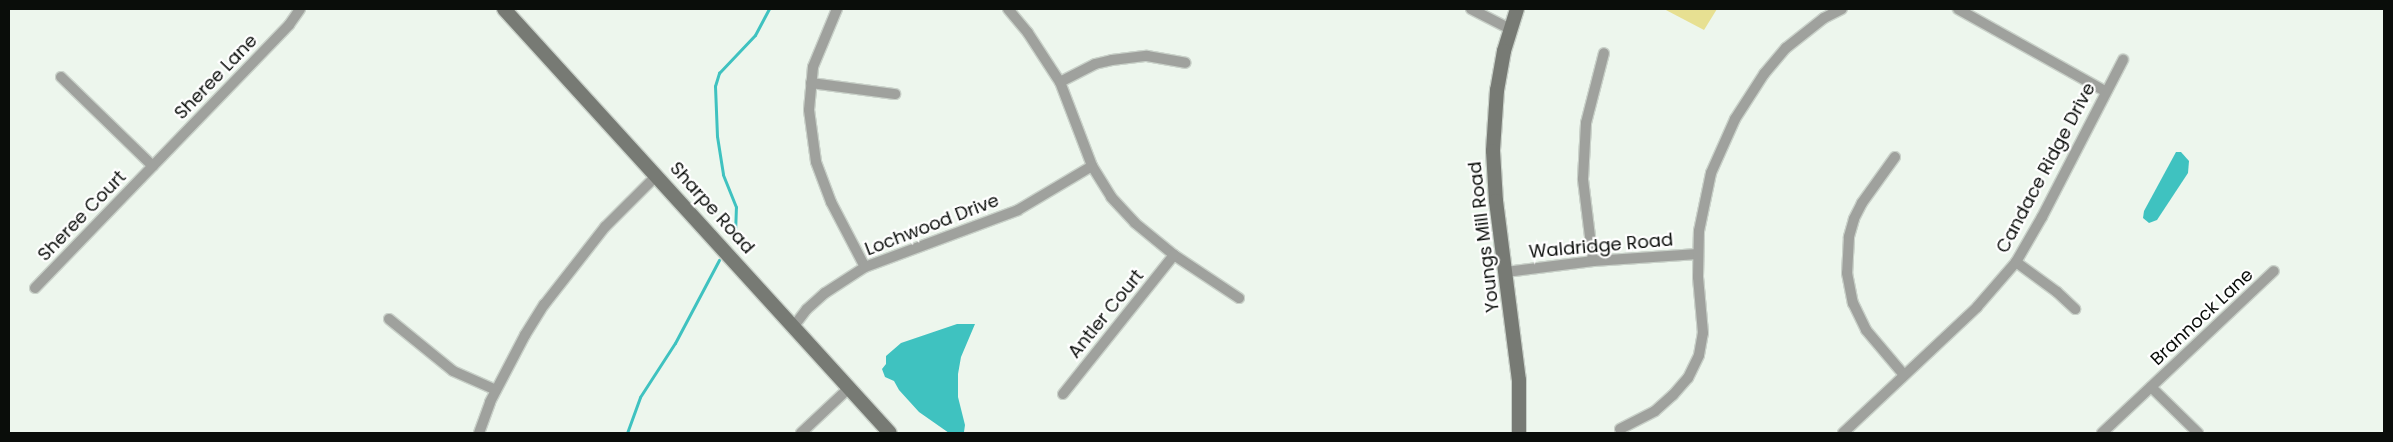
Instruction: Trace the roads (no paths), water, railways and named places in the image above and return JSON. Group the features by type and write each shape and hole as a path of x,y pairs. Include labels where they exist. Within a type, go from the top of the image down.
{"street":[{"name":"Sheree Lane","path":"153,166 289,25 300,9"},
{"name":"Sharpe Road","path":"504,9 890,433"},
{"path":"837,9 820,44 811,83 808,110 816,162 849,240 866,267"},
{"path":"1008,9 1028,33 1060,82 1092,166 1111,197 1135,223 1174,255 1239,298"},
{"path":"1471,9 1510,29"},
{"name":"Youngs Mill Road","path":"1517,9 1510,29 1497,90 1493,151 1496,201 1519,380 1519,433"},
{"path":"1620,429 1655,411 1673,395 1688,378 1699,355 1703,333 1698,254 1699,231 1711,173 1735,119 1764,74 1786,48 1824,18 1842,9"},
{"path":"1958,9 2105,91"},
{"path":"1593,261 1583,170 1586,123 1604,53"},
{"path":"1060,82 1095,64 1112,60 1146,56 1185,63"},
{"name":"Candace Ridge Drive","path":"1843,433 1977,307 2016,262 2042,217 2105,91 2123,60"},
{"path":"61,78 153,166"},
{"path":"811,83 895,94"},
{"path":"1895,157 1862,203 1854,219 1849,237 1847,273 1853,303 1866,330 1904,375"},
{"name":"Sheree Court","path":"35,288 153,166"},
{"name":"Lochwood Drive","path":"794,326 806,309 825,293 866,267 1018,210 1092,166"},
{"path":"479,433 496,390 525,336 563,279 605,227 657,175"},
{"name":"Waldridge Road","path":"1506,272 1593,261 1698,254"},
{"name":"Antler Court","path":"1063,394 1174,255"},
{"path":"2016,262 2057,292 2075,309"},
{"name":"Brannock Lane","path":"2102,433 2274,271"},
{"path":"389,319 453,372 496,390"},
{"path":"2151,386 2198,433"},
{"path":"801,433 849,388"}],"water":[{"path":"2176,152 2181,152 2189,161 2188,173 2157,220 2149,223 2143,218 2144,211"},
{"path":"957,324 975,324 961,357 958,374 958,397 965,425 964,432 949,433 919,412 899,390 894,381 885,377 882,369 886,364 886,356 901,343"}],"waterway":[{"path":"735,234 736,207 723,174 717,136 715,86 719,73 755,35 769,9"},
{"path":"627,433 640,397 675,343 719,260"}]}
